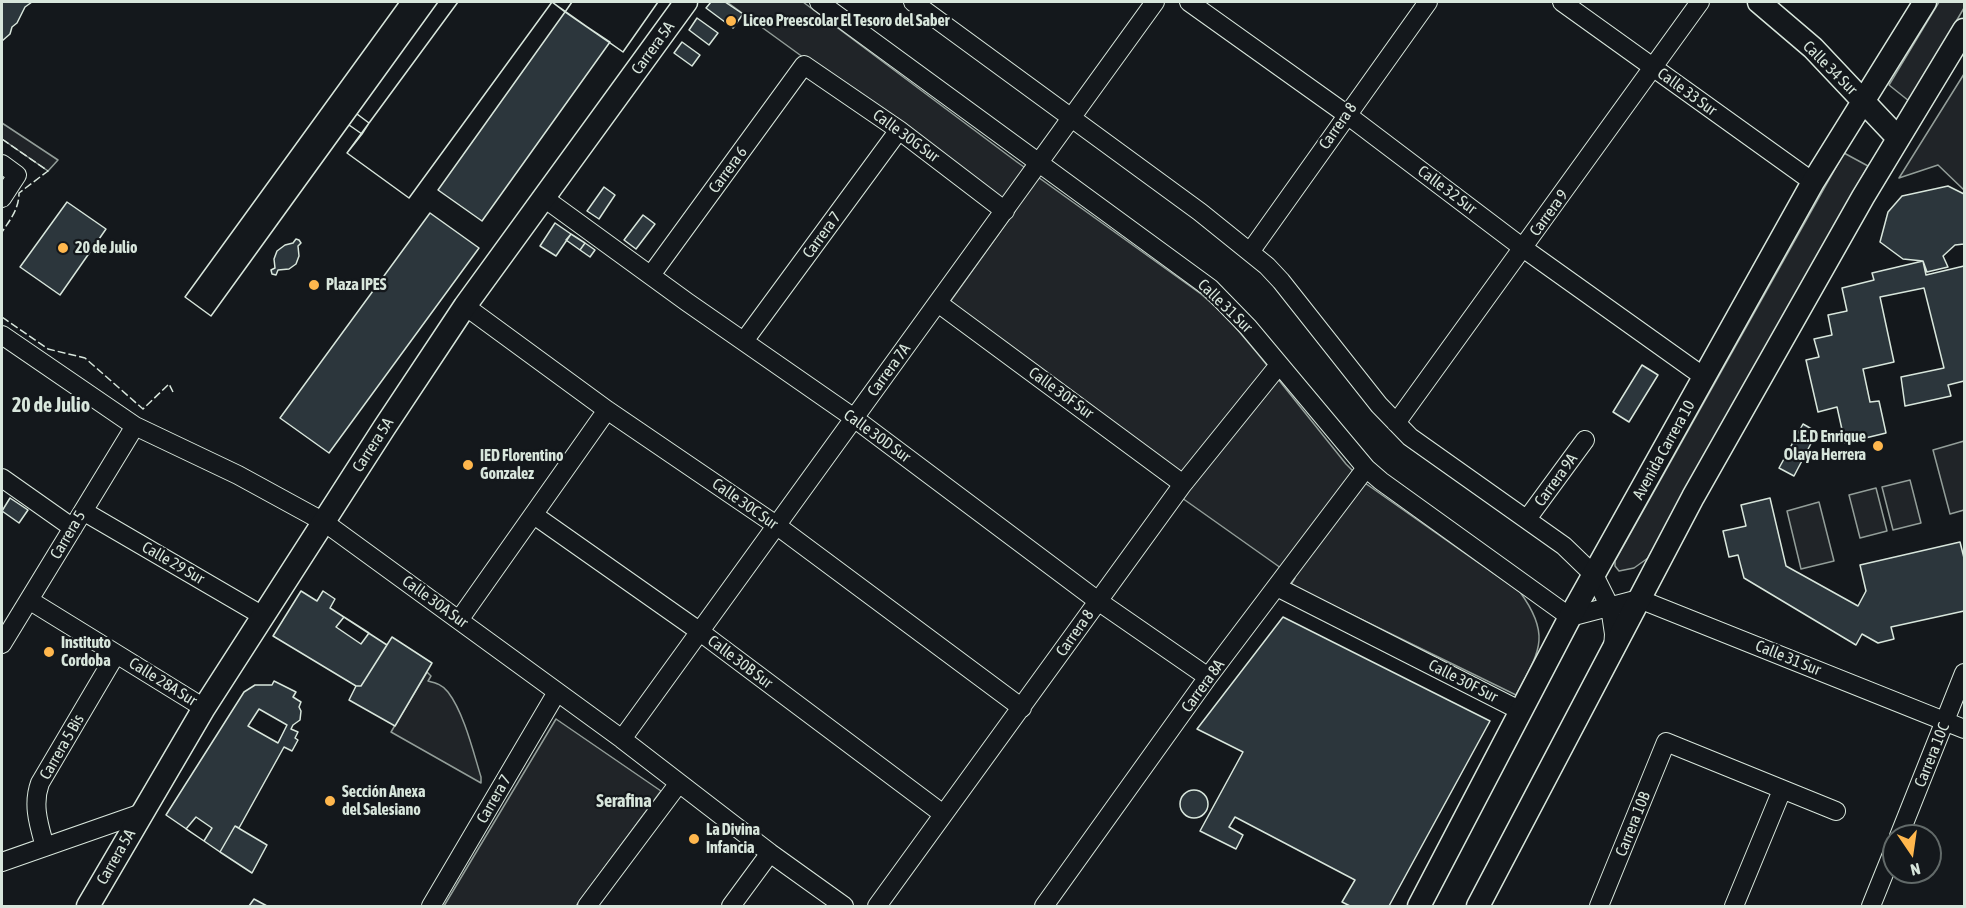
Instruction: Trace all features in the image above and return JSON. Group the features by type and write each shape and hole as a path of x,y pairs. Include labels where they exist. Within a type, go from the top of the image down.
{"main road":[{"name":"Carrera 5A","path":"88,906 204,708 384,428 465,306 686,2"},
{"name":"Calle 34 Sur","path":"1759,2 1812,48 1898,138"},
{"name":"Avenida Carrera 10","path":"1419,906 1570,617 1813,182 1925,2"},
{"path":"1478,906 1704,478 1857,207 1965,30"}],"street":[{"name":"Calle 31 Sur","path":"819,2 1209,288 1248,327 1366,468 1570,617"},
{"path":"913,2 1200,212 1250,252 1281,281 1379,405 1396,423 1427,450 1564,546 1594,574 1610,607 1614,634 1612,651"},
{"name":"Carrera 7A","path":"622,739 1155,2"},
{"name":"Calle 32 Sur","path":"1190,2 1346,114 1523,248 1704,377"},
{"name":"Carrera 8","path":"1250,252 1346,114 1428,2"},
{"name":"Calle 33 Sur","path":"1562,2 1813,182"},
{"name":"Carrera 9","path":"1396,423 1700,2"},
{"name":"Calle 30G Sur","path":"804,66 899,130 1005,211"},
{"name":"Carrera 6","path":"651,275 804,66"},
{"name":"Carrera 7","path":"744,341 899,130"},
{"path":"2,164 17,175 2,198"},
{"name":"Calle 30D Sur","path":"544,198 854,418 1098,601 1208,677"},
{"name":"Calle 30F Sur","path":"938,303 1183,484"},
{"name":"Calle 30C Sur","path":"465,306 608,410 776,525 1022,708"},
{"name":"Calle 30A Sur","path":"3,341 135,426 238,475 324,522 622,739 770,853 844,906"},
{"name":"Carrera 8","path":"877,906 1183,484 1280,365"},
{"path":"459,620 608,410"},
{"name":"Carrera 5","path":"2,644 135,426"},
{"name":"Carrera 9A","path":"1527,519 1585,440"},
{"name":"Carrera 8A","path":"1044,906 1208,677 1366,468"},
{"path":"2,478 72,528"},
{"name":"Calle 29 Sur","path":"83,511 263,616"},
{"name":"Calle 30B Sur","path":"534,515 699,631 943,814"},
{"name":"Calle 30F Sur","path":"1277,587 1521,711"},
{"name":"Calle 31 Sur","path":"1639,599 1965,729"},
{"path":"1570,617 1639,599"},
{"name":"Calle 28A Sur","path":"29,600 204,708"},
{"name":"Carrera 5 Bis","path":"45,847 35,804 40,783 116,654"},
{"name":"Carrera 10C","path":"1904,824 1965,673"},
{"name":"Carrera 7","path":"431,906 557,692"},
{"name":"Carrera 10B","path":"1599,906 1666,742 1782,790"},
{"path":"587,906 678,783"},
{"path":"1734,906 1782,790 1836,811"},
{"path":"2,862 142,813"},
{"path":"731,906 770,853"},
{"path":"1871,906 1882,879"}],"shaded area":[{"path":"727,2 803,2 1017,162 1201,294 1226,316 1346,464 1365,483 1520,592 1536,621 1539,644 1531,667 1516,695 1291,585 1295,578 1182,498 1192,484 947,306 1015,211"},
{"path":"1939,2 1964,2 1964,8 1909,101 1889,85"},
{"path":"1964,74 1964,190 1938,165 1899,178"},
{"path":"2,123 58,160 48,171 2,139"},
{"path":"1844,153 1868,166 1648,558 1634,568 1619,571 1615,566 1615,561"},
{"path":"1964,441 1964,510 1950,514 1933,450"},
{"path":"1910,480 1921,523 1893,530 1882,487"},
{"path":"1876,488 1887,531 1860,538 1849,495"},
{"path":"1819,502 1834,561 1801,569 1787,511"},
{"path":"427,672 431,676 428,681 446,690 459,710 481,783 391,732"},
{"path":"556,719 661,791 576,906 444,906"}],"building":[{"path":"2,2 32,2 25,7 10,34 2,41"},
{"path":"399,2 438,2 357,114 369,123 458,2 552,2 409,198 347,153 362,134 349,125 211,316 185,297"},
{"path":"399,2 438,2 211,316 185,297"},
{"path":"458,2 552,2 409,198 347,153"},
{"path":"552,2 658,2 623,52"},
{"path":"552,2 572,2 565,12"},
{"path":"572,2 658,2 623,52 565,12"},
{"name":"Liceo Preescolar El Tesoro del Saber","path":"711,2 725,2 743,14 733,28 706,8"},
{"path":"565,12 610,42 482,221 438,190"},
{"path":"697,18 718,33 709,45 689,30"},
{"path":"682,42 700,55 692,66 674,53"},
{"path":"357,114 369,123 362,134 349,125"},
{"path":"1948,186 1964,194 1964,244 1955,245 1943,256 1948,267 1927,272 1923,261 1903,259 1880,242 1888,212 1902,196"},
{"path":"604,187 615,195 599,219 587,211"},
{"name":"20 de Julio","path":"67,202 106,229 60,295 20,267"},
{"path":"430,213 479,248 329,453 280,418"},
{"path":"643,215 655,224 636,249 624,240"},
{"path":"555,223 571,234 556,256 540,246"},
{"path":"571,234 585,243 580,250 566,240"},
{"path":"296,239 301,243 298,246 299,256 296,264 289,269 278,270 276,275 272,274 271,270 275,268 274,259 277,251"},
{"path":"585,243 595,250 590,257 580,250"},
{"path":"1923,261 1926,275 1964,266 1964,381 1948,385 1951,396 1905,406 1901,377 1944,368 1924,288 1880,297 1894,362 1863,369 1870,402 1879,401 1886,433 1845,443 1837,407 1818,412 1806,360 1819,357 1814,339 1832,335 1828,315 1847,311 1842,288 1874,280 1872,273"},
{"path":"1642,365 1658,375 1629,422 1613,412"},
{"path":"1803,424 1817,432 1794,476 1779,468"},
{"path":"10,498 28,510 19,523 2,511"},
{"path":"1770,498 1786,566 1858,606 1866,591 1860,565 1960,542 1964,558 1964,611 1891,627 1894,639 1878,643 1862,634 1856,645 1744,578 1738,555 1729,557 1723,531 1746,526 1741,505"},
{"path":"301,591 317,601 323,591 335,599 330,608 387,645 361,686 356,686 273,636"},
{"path":"344,617 369,633 361,644 336,627"},
{"path":"1283,617 1490,721 1389,906 1350,906 1342,902 1355,880 1235,817 1229,827 1243,835 1236,849 1200,831 1243,752 1197,729"},
{"path":"392,637 432,663 395,726 349,700 356,686 361,686"},
{"path":"274,681 296,692 293,697 301,702 300,720 291,729 298,732 295,738 298,740 292,751 284,747 239,828 235,826 220,852 166,815 244,692 255,685 272,685"},
{"path":"259,709 287,725 278,743 248,726"},
{"path":"1194,790 1204,794 1208,804 1204,814 1194,818 1184,814 1180,804 1184,794"},
{"path":"196,817 212,828 204,841 186,829"},
{"path":"235,826 267,845 252,873 220,852"},
{"path":"254,899 267,906 249,906"}],"fence":[{"path":"2,139 48,171 19,193 16,209 2,232"},
{"path":"2,317 48,349 85,358 143,409 169,384 173,392"}],"place":[{"name":"Liceo Preescolar El Tesoro del Saber","path":"731,21"},
{"name":"20 de Julio","path":"63,248"},
{"name":"Plaza IPES","path":"314,285"},
{"name":"I.E.D Enrique Olaya Herrera","path":"1878,446"},
{"name":"IED Florentino Gonzalez","path":"468,465"},
{"name":"Instituto Cordoba","path":"49,652"},
{"name":"Sección Anexa del Salesiano","path":"330,801"},
{"name":"La Divina Infancia","path":"694,839"}],"district":[{"name":"20 de Julio","path":"51,406"},
{"name":"Serafina","path":"624,801"}]}
